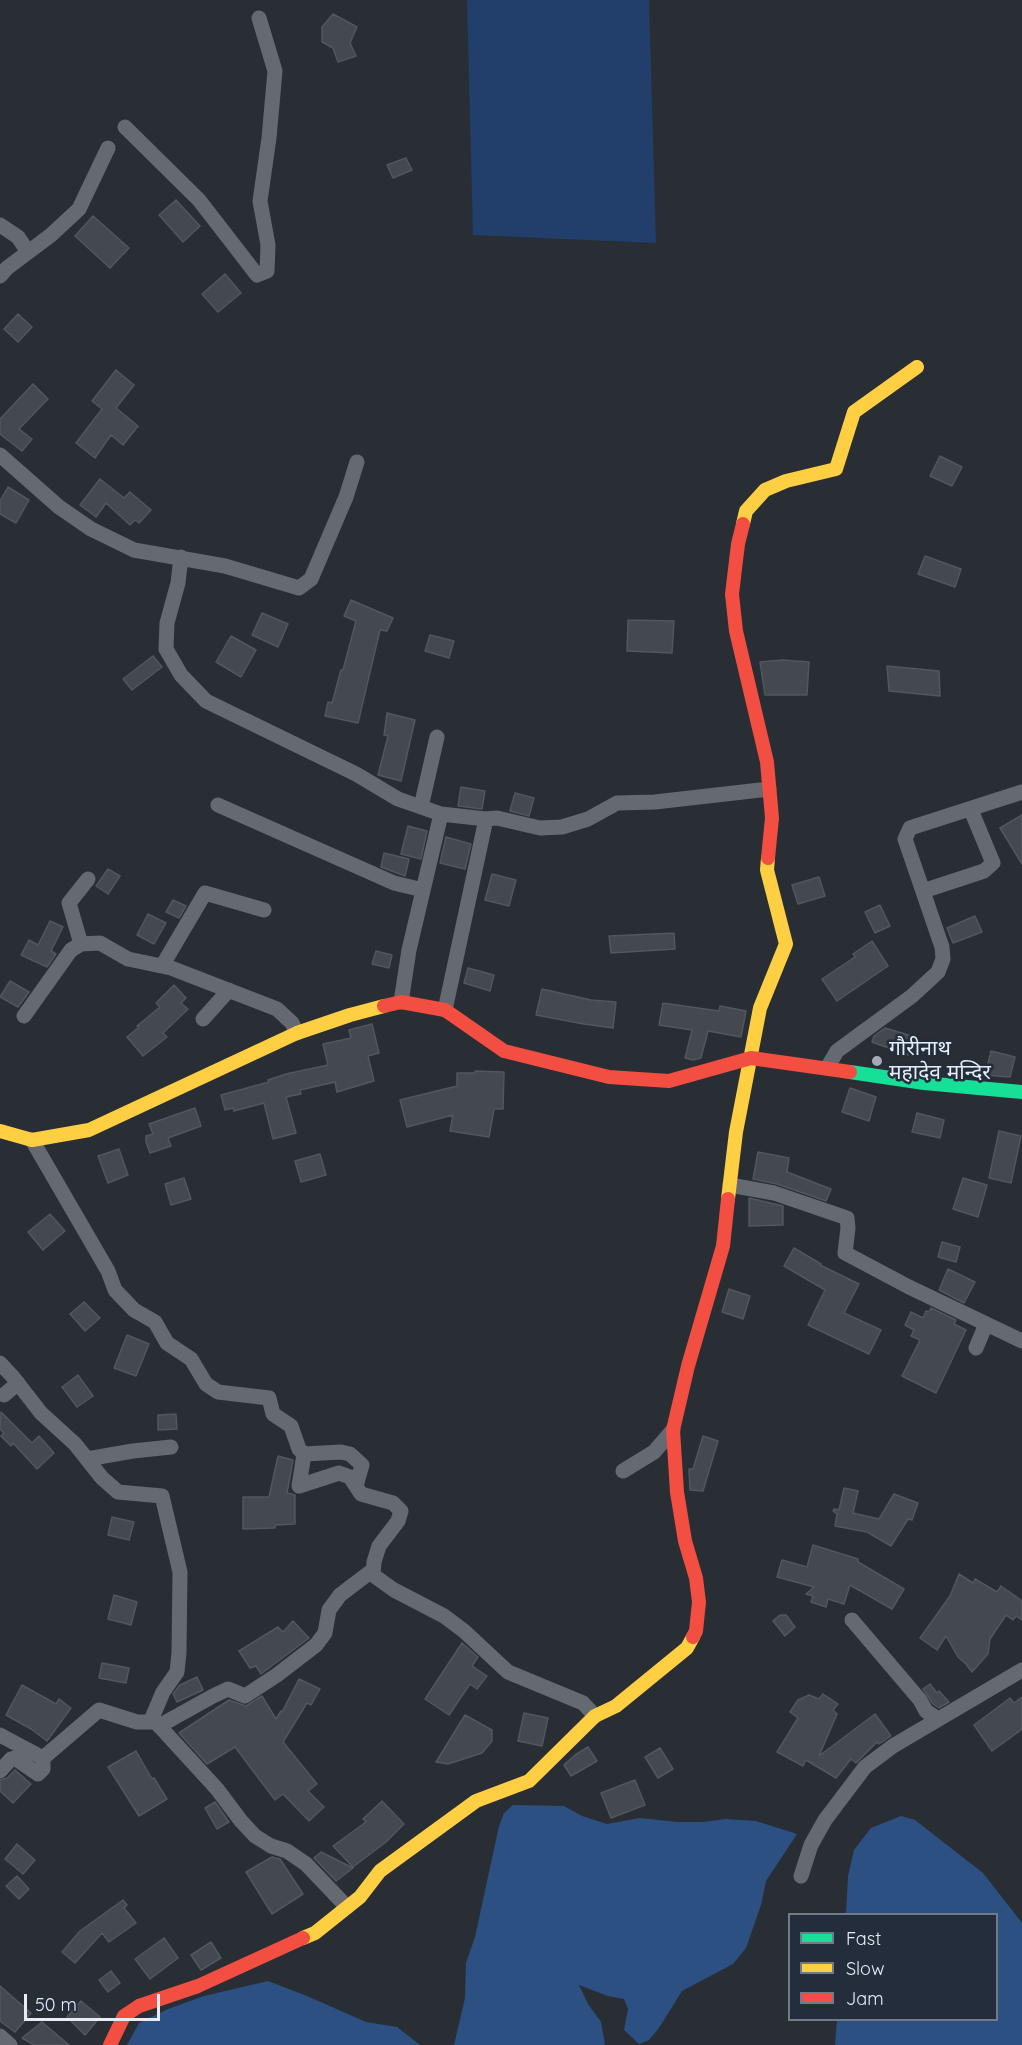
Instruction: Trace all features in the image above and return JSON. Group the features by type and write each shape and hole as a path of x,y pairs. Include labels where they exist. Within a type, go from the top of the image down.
{"street":[{"path":"125,127 199,200 257,275 267,271 268,245 260,201 275,71 259,18"},
{"path":"0,276 7,267 51,235 79,210 108,148"},
{"path":"0,225 18,237 28,252"},
{"path":"110,2045 124,2016 139,2006 198,1986 315,1933 360,1897 380,1871 476,1802 529,1781 595,1716 616,1706 687,1648 696,1631 699,1602 677,1492 673,1430 688,1366 723,1246 736,1132 760,1008 786,944 767,870 772,818 767,762 736,631 732,594 738,544 746,511 765,490 776,484 836,469 854,412 917,367"},
{"path":"0,455 59,507 91,529 134,550 225,566 299,588 311,579 346,497 357,462"},
{"path":"181,557 178,583 167,622 166,649 181,675 206,701 356,774 398,799 441,814 496,818 540,828 562,827 588,819 616,804 655,802 769,789"},
{"path":"421,807 437,736"},
{"path":"827,1068 837,1051 912,996 938,972 943,959 942,947 905,839 910,828 1022,792"},
{"path":"218,805 385,879 423,890"},
{"path":"923,891 984,871 993,863 971,810"},
{"path":"401,1002 409,950 441,814"},
{"path":"445,1010 486,819"},
{"path":"81,944 69,903 88,879"},
{"path":"162,966 205,893 264,910"},
{"path":"24,1016 71,950 81,944 100,943 128,959 162,966 277,1009 292,1023 297,1033"},
{"path":"203,1019 229,990"},
{"path":"0,1131 32,1140 89,1130 297,1033 350,1015 401,1002 445,1010 504,1051 609,1077 669,1081 751,1058 924,1083 1022,1092"},
{"path":"32,1140 108,1272 115,1290 134,1310 155,1322 167,1343 192,1359 206,1384 218,1392 269,1398 273,1414 291,1426 298,1449 304,1454 341,1452 350,1454 362,1465 356,1486"},
{"path":"730,1185 774,1193 847,1218 845,1253 1022,1341"},
{"path":"976,1348 986,1324"},
{"path":"0,1363 41,1413 75,1444 102,1478 118,1491 162,1496 180,1572 179,1653 177,1672 163,1692 152,1718 217,1789 255,1836 271,1846 287,1851 306,1864 347,1907"},
{"path":"4,1395 18,1383"},
{"path":"623,1472 654,1452 673,1430"},
{"path":"87,1459 133,1450 171,1447"},
{"path":"304,1454 299,1486 339,1473 350,1477 361,1494 393,1503 401,1511 398,1521 380,1546 373,1575 394,1590 444,1616 464,1631 508,1672 583,1703 595,1716"},
{"path":"0,1771 11,1759 15,1758 38,1774 43,1769 43,1758 99,1710 137,1722 158,1724 228,1689 245,1696 316,1645 325,1633 329,1610 340,1594 373,1570"},
{"path":"852,1620 920,1700 926,1711 938,1719"},
{"path":"801,1876 811,1845 825,1820 865,1767 892,1746 1022,1670"},
{"path":"0,1735 43,1758"},
{"path":"0,2036 10,2045"}],"shaded area":[{"path":"467,0 649,0 656,243 473,235"},
{"path":"513,1805 564,1806 582,1816 607,1824 640,1818 677,1822 726,1819 756,1821 797,1834 766,1881 761,1905 746,1948 733,1964 682,1991 649,2040 639,2044 624,2030 628,2009 624,1999 608,1996 579,1985 588,2004 601,2022 605,2045 454,2045 465,1998 466,1963 475,1937 499,1826 504,1813"},
{"path":"901,1816 915,1820 983,1873 1022,1923 1022,2045 835,2045 837,2021 998,2021 998,1913 846,1913 848,1876 854,1850 871,1828"},
{"path":"268,1981 366,2022 397,2027 420,2045 127,2045 139,2023 168,2009 204,1996"}],"building":[{"path":"333,14 357,27 350,43 356,56 338,62 333,48 322,42 322,27"},
{"path":"406,158 412,170 393,178 387,165"},
{"path":"176,200 200,226 183,242 159,215"},
{"path":"93,216 129,248 110,268 75,236"},
{"path":"225,274 241,293 218,312 202,294"},
{"path":"18,314 32,327 18,342 4,329"},
{"path":"116,370 134,385 116,408 138,426 123,445 111,435 95,458 76,443 102,409 92,401"},
{"path":"33,384 48,399 19,429 32,439 22,451 0,434 0,419"},
{"path":"940,456 962,467 952,486 930,476"},
{"path":"100,479 124,498 130,492 151,510 139,523 135,520 130,525 106,503 96,517 80,505"},
{"path":"8,487 29,500 16,523 0,514 0,501"},
{"path":"925,556 961,569 955,587 918,574"},
{"path":"351,600 393,618 387,631 380,630 358,723 325,716 328,702 332,703 341,670 343,670 356,621 344,616"},
{"path":"262,613 288,624 278,647 252,635"},
{"path":"628,620 674,621 672,653 627,651"},
{"path":"430,635 454,641 449,658 425,651"},
{"path":"231,636 256,650 241,677 216,662"},
{"path":"153,656 162,667 132,690 123,679"},
{"path":"783,660 809,662 807,695 765,695 760,662"},
{"path":"887,666 939,671 940,696 889,691"},
{"path":"387,713 415,720 401,781 378,775 388,736 384,735"},
{"path":"461,787 485,791 482,809 458,806"},
{"path":"515,793 534,798 529,816 510,811"},
{"path":"1022,815 1022,864 1000,828"},
{"path":"408,826 427,831 421,859 401,854"},
{"path":"446,837 471,844 465,869 440,863"},
{"path":"384,853 409,859 405,876 381,867"},
{"path":"108,869 120,876 108,894 96,886"},
{"path":"492,874 516,880 509,906 485,900"},
{"path":"819,877 825,896 798,904 792,885"},
{"path":"173,900 186,906 179,918 166,912"},
{"path":"880,905 890,926 875,933 865,912"},
{"path":"148,914 166,923 154,944 137,935"},
{"path":"975,916 982,932 953,943 947,928"},
{"path":"50,921 63,927 51,951 56,954 47,967 21,955 29,940 38,945"},
{"path":"674,933 675,949 611,953 609,936"},
{"path":"872,941 888,966 837,1001 822,979 855,957 853,954"},
{"path":"376,951 392,955 389,968 372,964"},
{"path":"468,968 494,975 490,991 464,983"},
{"path":"10,981 29,992 18,1007 0,997"},
{"path":"174,985 186,998 181,1003 188,1009 163,1033 167,1037 143,1056 127,1037 160,1007 156,1003"},
{"path":"542,989 591,1000 616,1002 613,1028 536,1015"},
{"path":"663,1003 719,1011 720,1006 746,1011 741,1037 708,1031 701,1058 693,1060 685,1058 692,1030 659,1025"},
{"path":"372,1024 379,1053 368,1056 374,1081 337,1092 335,1082 300,1090 301,1094 286,1097 296,1133 273,1139 264,1103 234,1111 233,1108 225,1110 221,1095 269,1082 268,1080 286,1074 328,1065 323,1044 351,1038 349,1030"},
{"path":"885,1028 915,1037 908,1055 872,1042 874,1036"},
{"path":"991,1051 1015,1057 1010,1077 985,1075"},
{"path":"475,1071 504,1072 503,1109 494,1109 489,1137 450,1131 453,1115 407,1127 400,1100 457,1086 457,1073 475,1073"},
{"path":"850,1088 876,1097 869,1121 842,1112"},
{"path":"195,1108 201,1126 168,1138 171,1146 150,1153 146,1136 153,1134 149,1124"},
{"path":"917,1113 944,1120 940,1138 912,1132"},
{"path":"999,1131 1021,1136 1011,1183 989,1178"},
{"path":"119,1149 128,1175 108,1183 98,1156"},
{"path":"758,1152 789,1158 787,1172 831,1189 826,1201 777,1184 753,1179"},
{"path":"320,1154 326,1175 301,1182 295,1161"},
{"path":"184,1178 191,1199 171,1205 165,1184"},
{"path":"963,1178 987,1185 978,1217 953,1209"},
{"path":"749,1198 783,1206 783,1225 749,1226"},
{"path":"50,1214 65,1231 43,1250 28,1232"},
{"path":"942,1242 960,1247 956,1262 938,1257"},
{"path":"794,1248 820,1265 859,1284 844,1313 881,1330 869,1354 808,1325 825,1290 784,1266"},
{"path":"948,1269 975,1282 964,1303 939,1290"},
{"path":"729,1289 750,1296 743,1319 722,1312"},
{"path":"84,1302 100,1318 85,1331 70,1314"},
{"path":"931,1308 956,1320 954,1324 966,1330 936,1393 902,1376 920,1340 911,1336 914,1330 905,1325 911,1312 923,1318 926,1311 929,1312"},
{"path":"127,1335 149,1344 136,1376 114,1368"},
{"path":"78,1375 93,1396 77,1407 62,1387"},
{"path":"1,1412 32,1443 39,1436 54,1453 37,1469 13,1443 11,1446 1,1436 4,1433 0,1429"},
{"path":"176,1414 177,1429 158,1430 158,1415"},
{"path":"703,1436 718,1441 703,1491 690,1490 689,1469 693,1469"},
{"path":"278,1456 293,1460 287,1493 295,1495 295,1524 275,1525 275,1528 243,1529 243,1497 269,1497"},
{"path":"844,1488 858,1491 853,1513 879,1519 894,1494 918,1503 912,1520 908,1519 891,1546 867,1532 835,1526 837,1514 833,1511 834,1509 839,1510"},
{"path":"112,1517 134,1522 129,1540 108,1535"},
{"path":"813,1545 858,1559 858,1562 904,1589 892,1609 850,1585 844,1604 828,1599 826,1607 811,1602 813,1596 806,1594 814,1587 777,1577 782,1560 807,1567"},
{"path":"959,1574 973,1583 975,1579 997,1592 1001,1586 1022,1601 1022,1620 1016,1616 1013,1620 1006,1615 990,1639 988,1654 972,1672 958,1657 946,1636 937,1650 920,1638 950,1596"},
{"path":"114,1595 137,1602 131,1625 108,1619"},
{"path":"780,1615 786,1615 795,1627 785,1636 773,1621"},
{"path":"293,1621 309,1638 261,1674 256,1666 250,1668 239,1651 278,1627 283,1632"},
{"path":"462,1643 478,1657 472,1666 487,1676 477,1689 470,1684 449,1715 425,1699"},
{"path":"102,1663 129,1668 126,1683 99,1678"},
{"path":"197,1677 203,1690 177,1702 173,1694 180,1685"},
{"path":"299,1679 320,1689 311,1705 307,1703 283,1742 317,1784 308,1791 324,1807 309,1821 283,1794 275,1800 235,1747 207,1764 179,1733 229,1700 246,1706 262,1696 276,1719"},
{"path":"930,1684 949,1702 939,1708 933,1704 923,1689"},
{"path":"22,1685 56,1704 59,1699 71,1708 47,1741 6,1715"},
{"path":"823,1694 838,1704 833,1710 837,1714 819,1756 875,1714 891,1736 879,1744 877,1742 856,1763 851,1759 836,1778 806,1760 803,1766 777,1752 798,1718 790,1712 798,1700 809,1695 819,1699"},
{"path":"1022,1697 1022,1729 992,1751 974,1725 1010,1698 1014,1703"},
{"path":"524,1713 548,1718 542,1746 518,1741"},
{"path":"465,1715 492,1730 492,1741 482,1753 448,1764 436,1762"},
{"path":"588,1747 597,1761 571,1776 564,1765"},
{"path":"660,1748 673,1769 658,1778 645,1757"},
{"path":"136,1751 167,1799 139,1816 108,1767"},
{"path":"15,1770 31,1784 13,1803 0,1791 0,1780 7,1778"},
{"path":"635,1780 645,1805 611,1818 601,1793"},
{"path":"382,1801 404,1824 386,1842 353,1867 333,1846 366,1822 363,1819"},
{"path":"215,1802 229,1822 217,1829 205,1808"},
{"path":"17,1844 35,1860 23,1874 5,1859"},
{"path":"321,1852 353,1868 336,1881 314,1858"},
{"path":"272,1857 280,1859 303,1894 272,1914 246,1872"},
{"path":"17,1876 29,1889 19,1899 6,1886"},
{"path":"123,1900 127,1905 124,1908 136,1923 109,1942 102,1933 75,1963 62,1952 80,1931"},
{"path":"164,1938 178,1958 150,1979 135,1959"},
{"path":"211,1942 221,1958 201,1970 191,1955"},
{"path":"111,1971 120,1983 108,1992 99,1980"},
{"path":"0,1986 31,2013 15,2032 0,2021"},
{"path":"81,2001 100,2017 85,2035 67,2017"},
{"path":"42,2022 69,2045 34,2045 22,2038"}],"traffic: fast":[{"path":"850,1072 924,1083 1022,1092"}],"traffic: slow":[{"path":"743,524 746,511 765,490 786,481 836,469 854,412 917,367"},
{"path":"728,1199 736,1132 760,1008 786,944 767,870 768,858"},
{"path":"0,1131 32,1140 89,1130 297,1033 384,1006"},
{"path":"303,1938 315,1933 360,1897 380,1871 476,1801 529,1781 595,1716 616,1706 687,1648 693,1637"}],"traffic: jam":[{"path":"743,524 738,544 732,594 736,631 767,762 772,818 768,858"},
{"path":"384,1006 401,1002 445,1010 504,1051 609,1077 669,1081 751,1058 850,1072"},
{"path":"693,1637 696,1631 699,1602 677,1492 673,1430 688,1366 723,1246 728,1199"},
{"path":"110,2045 124,2016 139,2006 198,1986 303,1938"}],"place":[{"name":"गौरीनाथ महादेव मन्दिर","path":"877,1061"}]}
